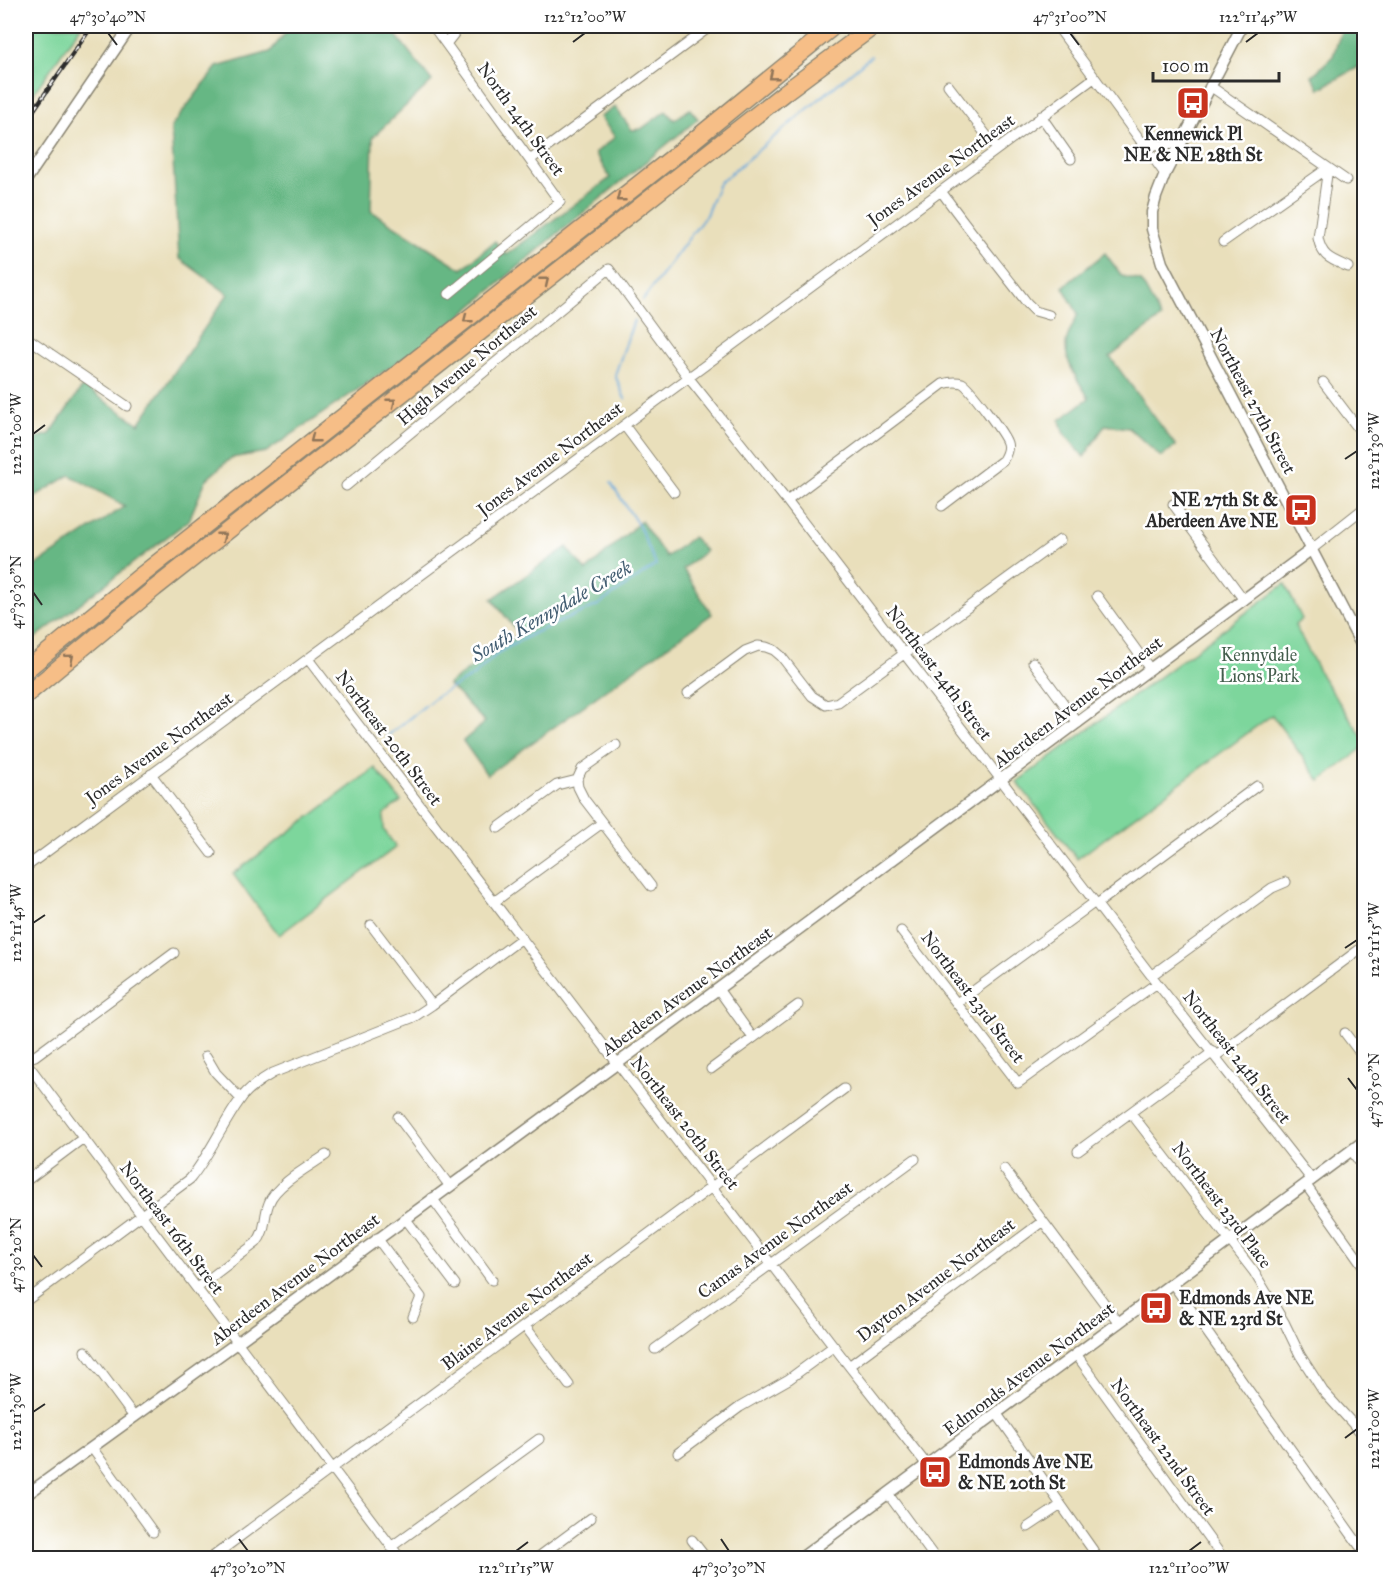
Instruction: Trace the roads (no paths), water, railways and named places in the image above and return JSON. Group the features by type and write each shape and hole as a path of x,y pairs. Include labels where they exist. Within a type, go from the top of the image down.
{"highway":[{"path":"26,670 138,578 835,26"},
{"path":"26,695 155,588 784,93 874,26"},
{"path":"784,93 880,26"}],"street":[{"path":"26,180 131,26"},
{"name":"North 24th Street","path":"433,26 560,202 449,294"},
{"path":"446,44 460,26"},
{"path":"530,160 710,26"},
{"path":"1057,26 1165,174 1242,26"},
{"name":"Jones Avenue Northeast","path":"26,867 1094,78"},
{"path":"948,85 997,149"},
{"path":"1210,86 1346,180"},
{"path":"1041,116 1071,159"},
{"path":"1142,143 1163,146 1182,140"},
{"path":"1223,242 1328,168"},
{"path":"1328,168 1318,238 1321,249 1329,259 1348,267"},
{"name":"Northeast 27th Street","path":"1165,174 1152,213 1152,229 1162,263 1365,650"},
{"path":"940,191 1027,303 1035,311 1049,315"},
{"name":"Northeast 24th Street","path":"609,269 688,377 787,501 1000,780 1214,1054 1309,1182 1365,1267"},
{"name":"High Avenue Northeast","path":"346,486 609,269"},
{"path":"26,337 127,406"},
{"path":"787,501 943,384 956,382 972,390 1005,438 1008,450 1003,460 942,506"},
{"path":"1323,382 1365,436"},
{"path":"624,425 674,492"},
{"path":"1173,504 1244,600"},
{"name":"Aberdeen Avenue Northeast","path":"26,1495 618,1063 1365,508"},
{"path":"688,693 745,651 758,646 766,646 781,656 812,696 826,705 844,698 1060,540"},
{"path":"1097,596 1150,669"},
{"name":"Northeast 20th Street","path":"308,659 927,1465"},
{"path":"1033,662 1078,723"},
{"path":"616,745 582,769 577,780 580,793 651,886"},
{"path":"151,774 211,853"},
{"path":"498,828 557,785 577,780"},
{"path":"957,1003 1257,786"},
{"path":"494,902 602,823"},
{"path":"1154,979 1272,888 1286,882"},
{"path":"371,925 432,1005"},
{"name":"Northeast 23rd Street","path":"901,931 1018,1083 1154,979"},
{"path":"26,1300 190,1179 208,1155 241,1099 260,1081 273,1073 414,1017 522,938"},
{"path":"1078,1151 1365,946"},
{"path":"26,1061 174,954"},
{"path":"718,989 753,1038"},
{"path":"711,1069 798,1005"},
{"path":"1345,1033 1365,1058"},
{"path":"206,1056 216,1073 241,1099"},
{"name":"Northeast 16th Street","path":"26,1061 82,1139 400,1558"},
{"name":"Blaine Avenue Northeast","path":"211,1558 844,1089"},
{"name":"Northeast 23rd Place","path":"1131,1113 1230,1240 1271,1298 1307,1368 1340,1411 1365,1436"},
{"path":"398,1117 448,1185"},
{"path":"26,1181 82,1139"},
{"name":"Edmonds Avenue Northeast","path":"801,1558 1365,1141"},
{"path":"1352,1151 1365,1169"},
{"path":"197,1288 256,1243 262,1235 269,1203 276,1191 326,1155"},
{"name":"Camas Avenue Northeast","path":"656,1349 915,1159"},
{"path":"1004,1169 1119,1323"},
{"path":"432,1198 492,1280"},
{"path":"405,1218 455,1284"},
{"name":"Dayton Avenue Northeast","path":"849,1366 1043,1221"},
{"path":"377,1238 421,1297 413,1317"},
{"path":"1172,1283 1365,1552"},
{"path":"525,1326 569,1385"},
{"name":"Dayton Avenue Northeast","path":"678,1453 740,1407 789,1378 834,1346"},
{"path":"85,1351 134,1417"},
{"name":"Northeast 22nd Street","path":"1076,1354 1223,1558"},
{"path":"997,1414 1095,1553 1096,1558"},
{"path":"391,1546 539,1438"},
{"path":"92,1448 153,1532"},
{"path":"888,1494 935,1558"},
{"path":"1029,1527 1061,1505"},
{"path":"537,1558 591,1518"},
{"path":"692,1540 706,1558"}],"waterway":[{"name":"South Kennydale Creek","path":"643,300 706,215 719,183 871,56"},
{"name":"South Kennydale Creek","path":"625,399 615,375 634,320"},
{"name":"South Kennydale Creek","path":"386,737 437,696 473,676 499,652 534,633 598,605 656,565 640,528 611,483"}],"railway":[{"path":"26,121 92,26"}],"place":[{"name":"Kennewick Pl NE & NE 28th St","path":"1193,103"},
{"name":"NE 27th St & Aberdeen Ave NE","path":"1301,510"},
{"name":"Edmonds Ave NE & NE 23rd St","path":"1156,1308"},
{"name":"Edmonds Ave NE & NE 20th St","path":"935,1472"}],"park label":[{"name":"Kennydale Lions Park","path":"1259,665"}]}
